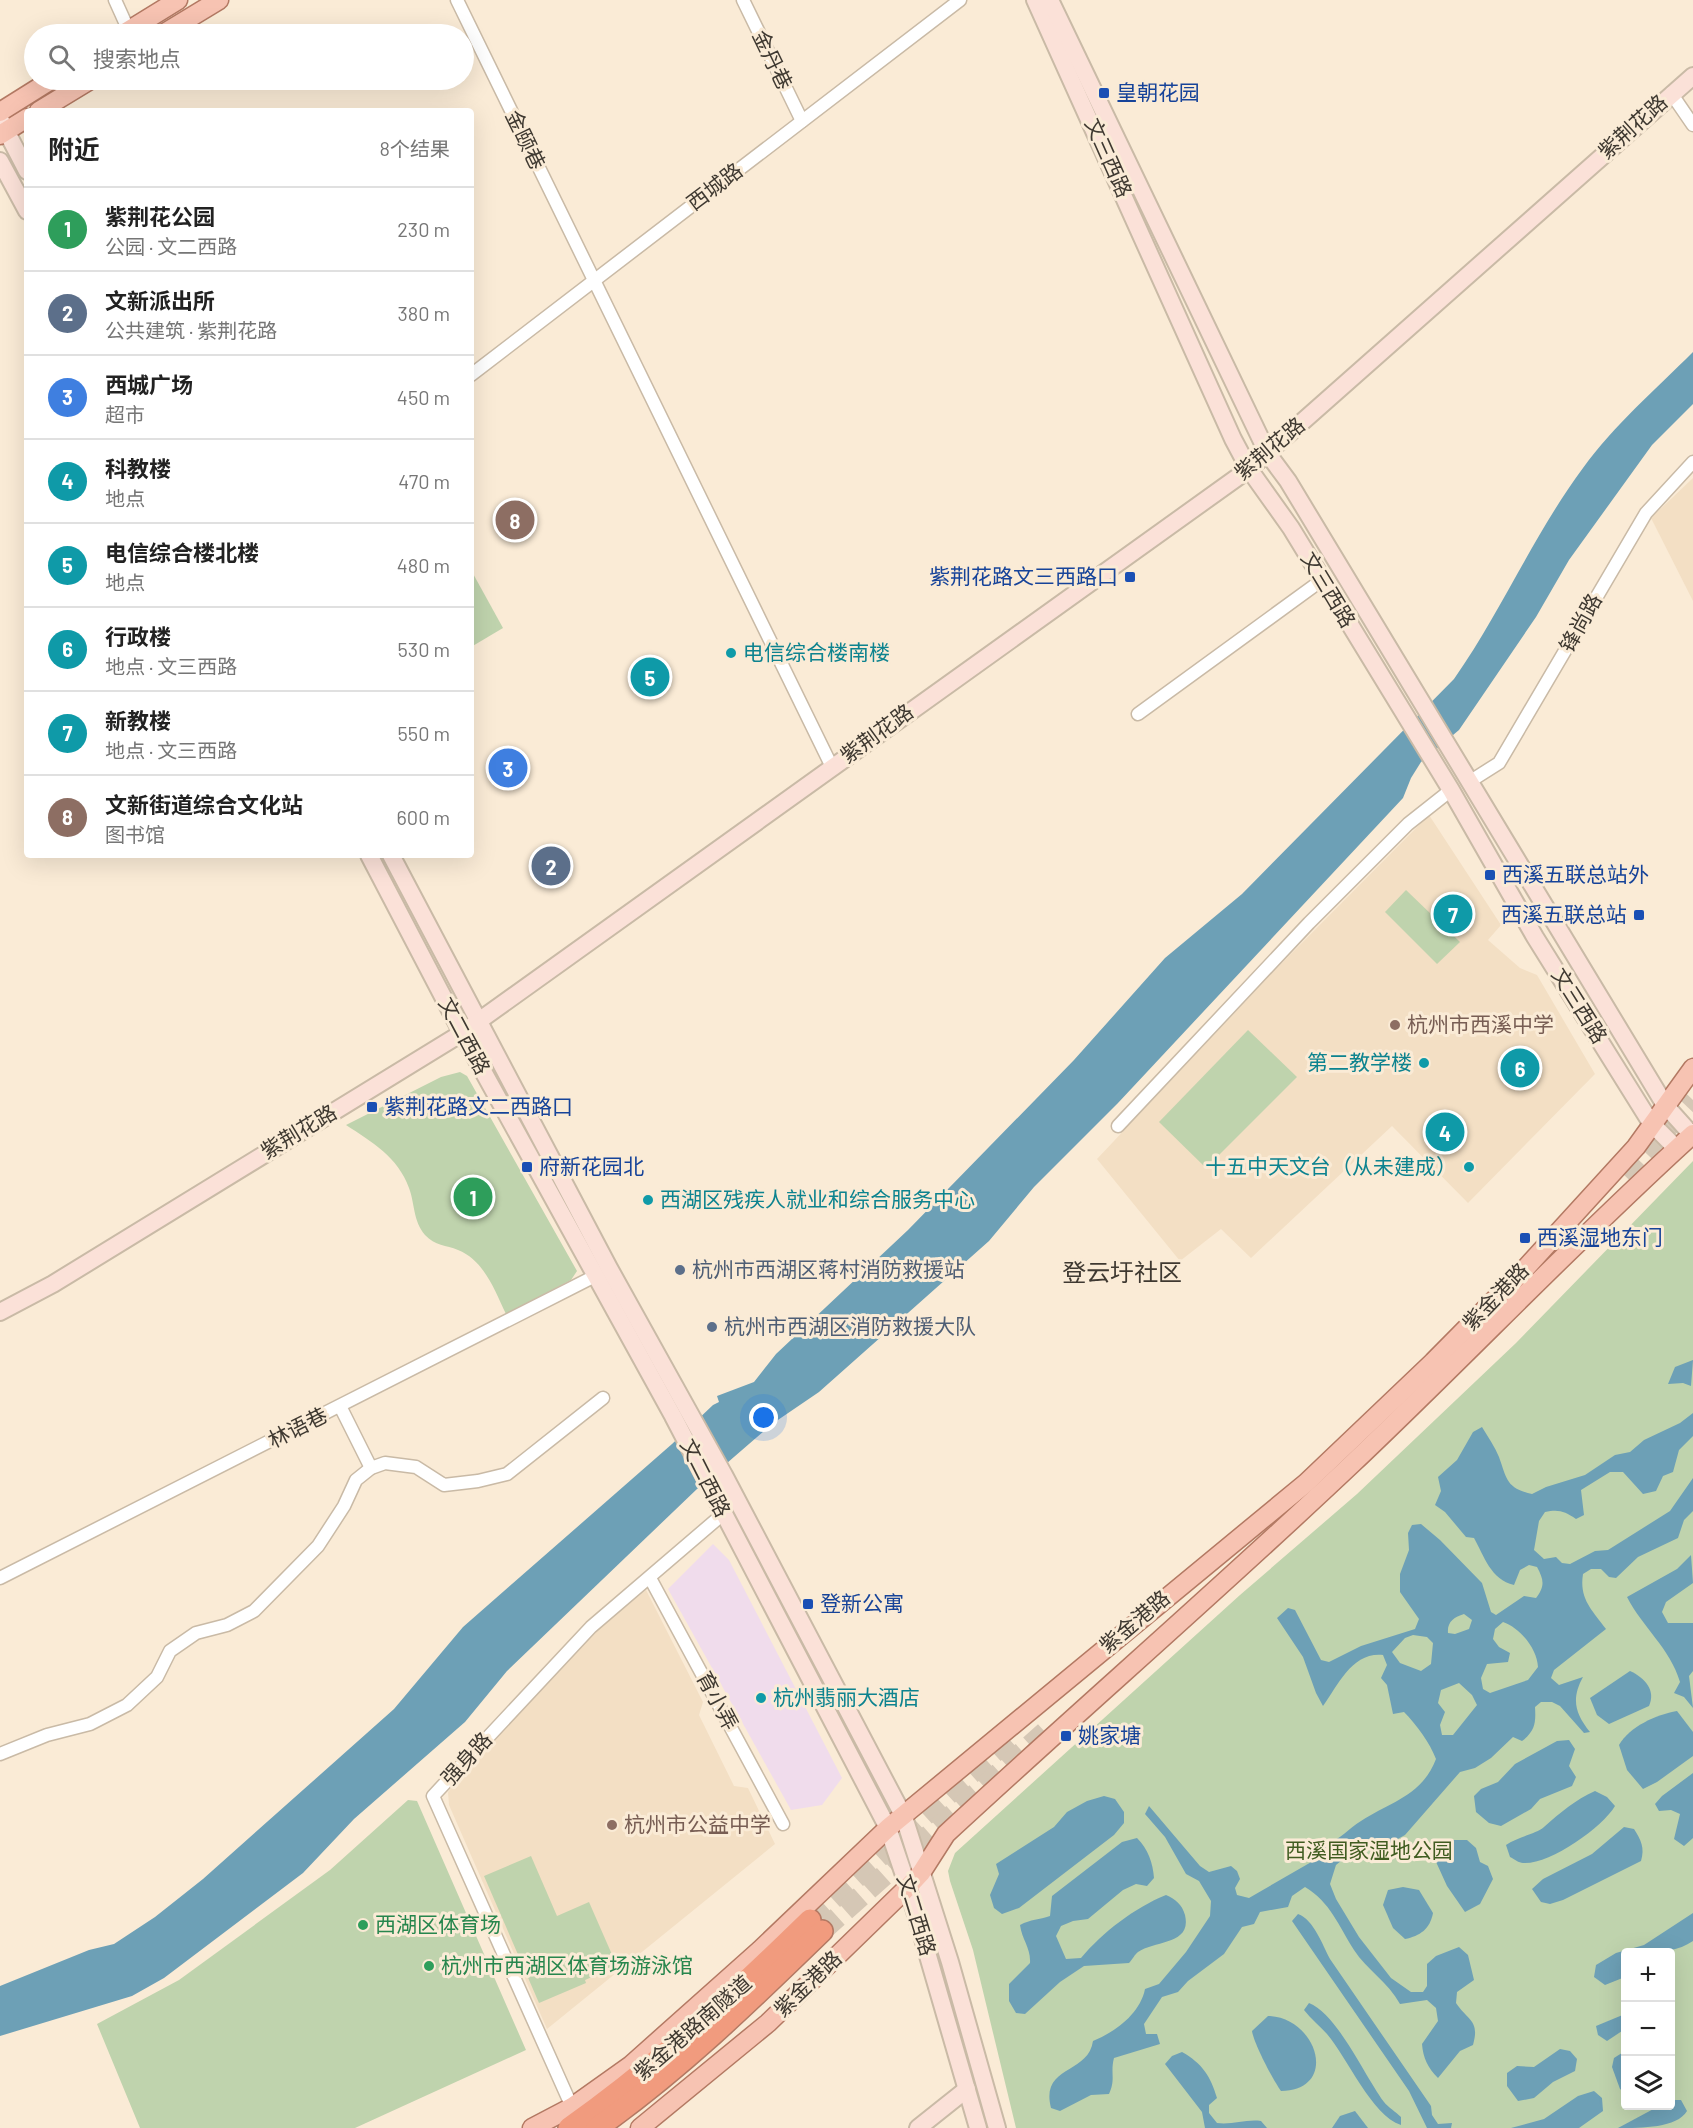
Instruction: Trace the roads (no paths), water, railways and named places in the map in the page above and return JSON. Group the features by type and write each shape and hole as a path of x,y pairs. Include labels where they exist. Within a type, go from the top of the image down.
{"highway":[{"name":"紫金港路南隧道","path":"571,2118 637,2078 816,1926 713,2036 632,2103 597,2128"},
{"path":"609,2128 632,2103"}],"main road":[{"path":"140,24 178,0"},
{"path":"179,24 219,0"},
{"name":"文三西路","path":"1035,0 1233,439 1249,469 1291,528 1451,790 1535,937 1651,1123 1677,1149"},
{"name":"文三西路","path":"1050,0 1268,454 1288,481 1419,702 1665,1106 1693,1135"},
{"name":"紫荆花路","path":"0,1312 53,1284 462,1033 1249,469 1671,93 1693,76"},
{"path":"0,112 35,90"},
{"path":"44,108 74,90"},
{"path":"24,119 2,128 24,166"},
{"path":"0,161 24,205"},
{"name":"文二西路","path":"371,858 462,1033 673,1416 888,1828 908,1887 978,2128"},
{"name":"文二西路","path":"393,858 478,1022 724,1475 904,1817 950,1962 997,2128"},
{"name":"紫金港路","path":"532,2128 571,2118 692,2013 888,1828 1306,1483 1433,1362 1522,1272 1636,1147 1651,1123 1693,1068"},
{"name":"紫金港路","path":"640,2128 768,2023 908,1887 921,1873 946,1834 1336,1479 1429,1390 1544,1274 1693,1135"},
{"path":"918,2128 967,2089"}],"street":[{"path":"115,0 123,24"},
{"name":"金颐巷","path":"458,0 470,24"},
{"name":"金丹巷","path":"743,0 802,121"},
{"name":"西城路","path":"474,373 960,0"},
{"name":"金颐巷","path":"474,33 832,767"},
{"path":"1671,93 1693,125"},
{"name":"锋尚路","path":"1468,782 1499,763 1646,513 1693,462"},
{"path":"1138,714 1322,580"},
{"path":"1118,1125 1309,923 1408,824 1451,790"},
{"name":"林语巷","path":"0,1578 595,1276"},
{"path":"0,1754 46,1735 90,1724 127,1705 157,1677 170,1651 195,1633 226,1625 254,1611 318,1546 344,1506 356,1480 371,1468 385,1463 416,1467 444,1485 478,1481 507,1473 603,1398"},
{"path":"340,1406 371,1468"},
{"name":"强身路","path":"571,2118 433,1796 591,1627 723,1514"},
{"name":"育小弄","path":"650,1578 783,1824"}],"water":[{"path":"1693,352 1693,404 1652,445 1569,560 1536,617 1459,730 1421,762 1403,798 1118,1103 1034,1187 989,1241 819,1392 772,1424 697,1489 507,1671 465,1722 354,1819 303,1873 164,1978 132,1996 0,2036 0,1986 89,1950 114,1944 155,1917 203,1879 394,1709 463,1627 719,1402 717,1396 754,1382 776,1354 908,1230 1074,1060 1165,958 1242,894 1454,679 1487,627 1549,519 1583,468 1622,422"},
{"path":"1693,1360 1691,1386 1683,1383 1668,1384 1675,1367"},
{"path":"1693,1413 1693,1436 1679,1450 1673,1472 1663,1476 1656,1491 1643,1494 1623,1472 1610,1472 1581,1490 1584,1515 1576,1519 1561,1511 1550,1511 1545,1512 1539,1521 1534,1550 1544,1559 1556,1557 1562,1563 1570,1564 1595,1551 1608,1550 1670,1511 1693,1478 1693,1511 1684,1520 1678,1538 1638,1557 1616,1578 1609,1577 1601,1569 1591,1569 1583,1574 1585,1597 1606,1629 1554,1670 1551,1678 1559,1685 1583,1677 1577,1692 1576,1706 1590,1732 1584,1733 1560,1706 1552,1702 1541,1702 1535,1707 1534,1726 1530,1734 1522,1741 1513,1737 1491,1758 1475,1768 1460,1772 1405,1835 1385,1846 1352,1852 1336,1865 1330,1884 1336,1899 1359,1937 1391,1978 1411,1992 1423,1992 1427,1986 1427,1964 1436,1956 1459,1947 1468,1955 1474,1980 1457,1992 1456,2003 1474,2025 1473,2045 1460,2051 1438,2078 1427,2062 1422,2044 1438,2021 1436,2008 1427,2000 1400,2004 1390,1989 1359,1957 1328,1907 1305,1887 1292,1896 1288,1907 1260,1912 1254,1924 1242,1927 1224,1954 1188,1981 1178,1992 1162,1997 1144,2024 1146,2034 1157,2034 1160,2044 1114,2058 1109,2094 1091,2095 1060,2111 1051,2108 1049,2094 1052,2084 1058,2077 1083,2060 1093,2041 1110,2033 1132,2014 1145,1989 1159,1984 1186,1952 1210,1916 1211,1901 1199,1881 1186,1874 1165,1837 1145,1814 1149,1806 1200,1866 1209,1872 1231,1866 1237,1871 1240,1879 1235,1888 1237,1895 1249,1898 1320,1857 1326,1844 1414,1790 1430,1772 1436,1759 1422,1734 1404,1712 1393,1714 1387,1685 1381,1678 1387,1665 1383,1655 1372,1655 1355,1664 1347,1671 1323,1706 1303,1657 1277,1618 1288,1608 1295,1610 1321,1660 1329,1662 1361,1646 1415,1629 1419,1619 1400,1592 1400,1574 1409,1550 1408,1533 1412,1525 1421,1524 1482,1583 1491,1612 1496,1615 1524,1596 1536,1598 1542,1583 1537,1567 1529,1565 1520,1570 1514,1585 1499,1578 1489,1566 1474,1538 1466,1537 1445,1512 1435,1505 1441,1491 1438,1477 1457,1460 1473,1432 1482,1427 1497,1453 1509,1482 1517,1489 1532,1494 1546,1487 1585,1475 1615,1455 1630,1452 1644,1440 1680,1423","holes":["1464,1614 1472,1620 1469,1629 1455,1634 1448,1633 1450,1623 1454,1618","1503,1622 1516,1629 1531,1646 1538,1667 1528,1680 1490,1693 1483,1689 1481,1678 1487,1664 1508,1662 1510,1653 1499,1647 1493,1639 1495,1629","1413,1635 1427,1637 1433,1643 1431,1664 1421,1671 1400,1663 1392,1652 1405,1638","1459,1683 1472,1695 1477,1705 1453,1735 1442,1735 1440,1725 1445,1712 1438,1703 1441,1690"]},
{"path":"1691,1555 1693,1583 1666,1602 1662,1612 1668,1623 1693,1623 1693,1671 1689,1676 1693,1708 1684,1697 1674,1693 1680,1682 1676,1670 1627,1597 1677,1569"},
{"path":"1630,1671 1648,1685 1651,1695 1649,1706 1609,1724 1597,1715 1590,1698"},
{"path":"1677,1711 1693,1732 1693,1756 1657,1782 1643,1789 1627,1770 1619,1745 1630,1732 1644,1722"},
{"path":"1569,1740 1575,1749 1569,1766 1576,1777 1572,1786 1540,1799 1531,1809 1501,1826 1489,1823 1476,1812 1474,1796 1481,1789 1498,1782 1515,1764 1557,1741"},
{"path":"1693,1773 1693,1838 1684,1846 1674,1839 1680,1814 1671,1810 1659,1811 1655,1804"},
{"path":"1595,1791 1607,1797 1615,1806 1587,1834 1560,1852 1534,1862 1521,1863 1510,1857 1506,1845 1541,1829 1568,1807"},
{"path":"1104,1796 1115,1799 1124,1812 1124,1823 1114,1835 1019,1908 1002,1914 994,1908 990,1895 999,1874 996,1864 1054,1827 1067,1812 1087,1801"},
{"path":"1624,1827 1634,1829 1639,1837 1642,1844 1641,1861 1563,1900 1550,1904 1541,1902 1532,1889 1543,1879 1592,1854"},
{"path":"1137,1838 1149,1856 1154,1878 1147,1886 1136,1884 1123,1890 1088,1919 1073,1921 1061,1926 1056,1936 1066,1959 1081,1958 1120,1922 1166,1895 1178,1902 1184,1911 1186,1925 1183,1932 1178,1937 1138,1952 1129,1963 1084,1966 1060,1982 1025,2014 1016,2013 1009,2001 1009,1984 1030,1963 1020,1925 1050,1916 1052,1896 1122,1842"},
{"path":"1451,1840 1467,1840 1476,1848 1480,1862 1488,1866 1493,1879 1480,1904 1465,1912 1447,1886 1432,1853"},
{"path":"1403,1887 1419,1890 1433,1913 1424,1931 1405,1939 1393,1928 1383,1905 1388,1890"},
{"path":"1693,1913 1693,1941 1675,1950 1634,1948 1644,1945"},
{"path":"1298,1914 1309,1921 1313,1927 1330,1959 1431,2106 1432,2115 1438,2124 1452,2123 1451,2128 1427,2128 1409,2091 1292,1921"},
{"path":"1621,1952 1621,1979 1605,1985 1594,1977 1596,1965"},
{"path":"1309,2003 1320,2010 1340,2032 1384,2102 1401,2117 1401,2125 1390,2119 1370,2098 1335,2044 1304,2010"},
{"path":"1268,2016 1285,2019 1299,2028 1309,2040 1315,2054 1316,2067 1311,2079 1299,2088 1281,2091 1253,2037 1252,2031"},
{"path":"1621,2016 1621,2032 1607,2041 1598,2035 1596,2026"},
{"path":"1560,2049 1570,2051 1577,2059 1575,2071 1553,2082 1534,2098 1518,2101 1507,2086 1507,2073 1517,2066 1534,2067"},
{"path":"1182,2052 1205,2071 1212,2084 1217,2098 1209,2105 1209,2113 1217,2123 1261,2121 1267,2128 1205,2128 1202,2112 1165,2064 1172,2056"},
{"path":"1621,2054 1621,2090 1612,2067 1614,2058"},
{"path":"1594,2091 1602,2098 1603,2111 1579,2128 1511,2128 1544,2119 1578,2096"},
{"path":"1675,2100 1681,2100 1687,2111 1682,2117 1667,2124 1618,2128 1652,2110 1675,2110"},
{"path":"1355,2111 1368,2128 1332,2128 1340,2116"}],"tunnel":[{"path":"1623,1174 1693,1100"},
{"path":"822,1931 1045,1732"},
{"path":"810,1920 1016,1733"}],"place":[{"name":"皇朝花园","path":"1104,93"},
{"name":"文新街道综合文化站","path":"515,520"},
{"name":"紫荆花路文三西路口","path":"1130,577"},
{"name":"电信综合楼南楼","path":"731,653"},
{"name":"电信综合楼北楼","path":"650,677"},
{"name":"西城广场","path":"508,768"},
{"name":"文新派出所","path":"551,866"},
{"name":"西溪五联总站外","path":"1490,875"},
{"name":"新教楼","path":"1453,914"},
{"name":"西溪五联总站","path":"1639,915"},
{"name":"杭州市西溪中学","path":"1395,1025"},
{"name":"第二教学楼","path":"1424,1063"},
{"name":"行政楼","path":"1520,1068"},
{"name":"紫荆花路文二西路口","path":"372,1107"},
{"name":"科教楼","path":"1445,1132"},
{"name":"府新花园北","path":"527,1167"},
{"name":"十五中天文台（从未建成）","path":"1469,1167"},
{"name":"紫荆花公园","path":"473,1197"},
{"name":"西湖区残疾人就业和综合服务中心","path":"648,1200"},
{"name":"西溪湿地东门","path":"1525,1238"},
{"name":"杭州市西湖区蒋村消防救援站","path":"680,1270"},
{"name":"杭州市西湖区消防救援大队","path":"712,1327"},
{"name":"登新公寓","path":"808,1604"},
{"name":"杭州翡丽大酒店","path":"761,1698"},
{"name":"姚家塘","path":"1066,1736"},
{"name":"杭州市公益中学","path":"612,1825"},
{"name":"西湖区体育场","path":"363,1925"},
{"name":"杭州市西湖区体育场游泳馆","path":"429,1966"}],"district":[{"name":"登云圩社区","path":"1122,1273"}],"park label":[{"name":"西溪国家湿地公园","path":"1369,1851"}]}
